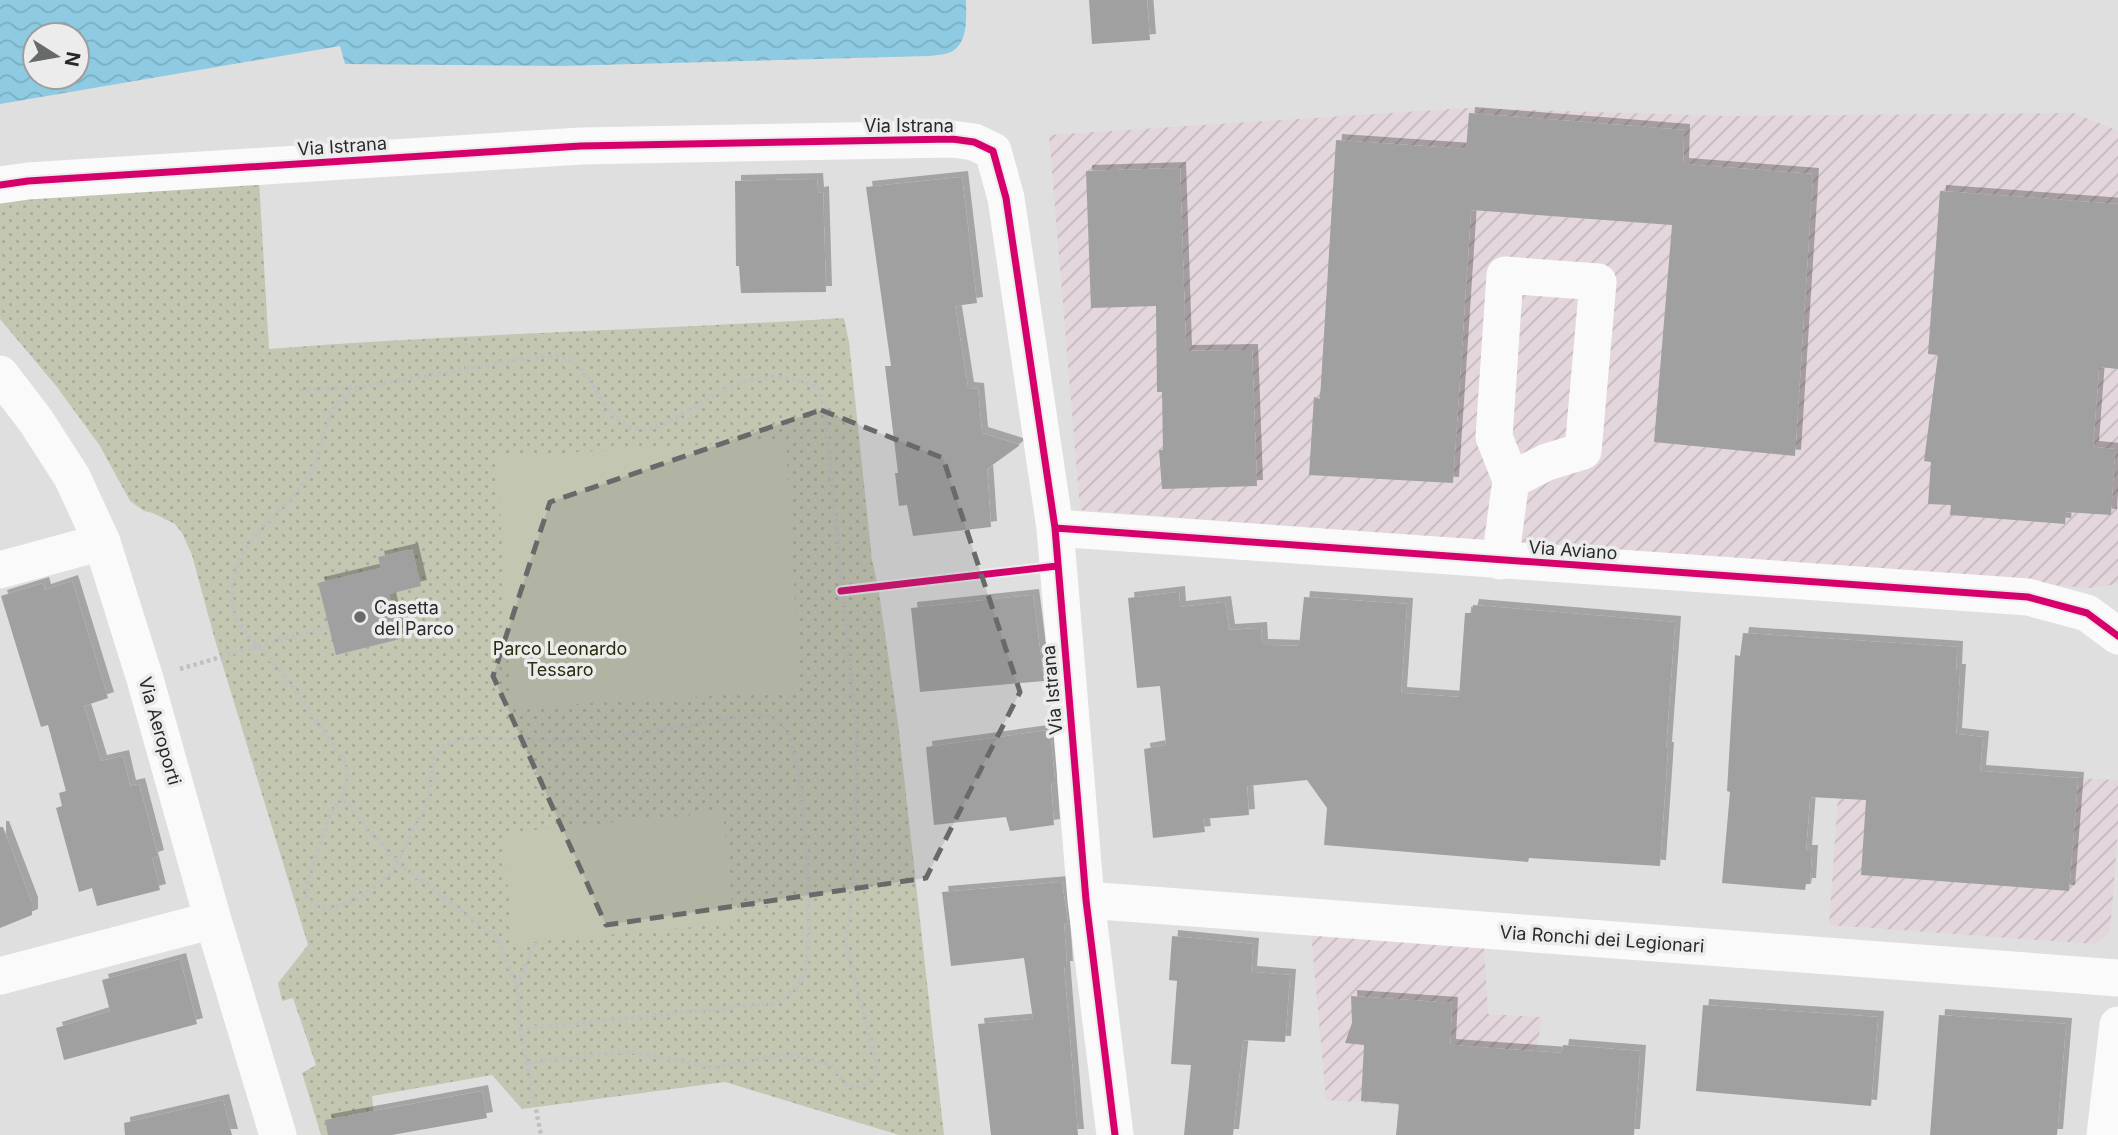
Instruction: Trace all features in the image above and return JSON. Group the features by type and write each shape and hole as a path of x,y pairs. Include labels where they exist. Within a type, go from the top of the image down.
{"street":[{"name":"Via Istrana","path":"0,185 28,181 581,146 952,139 974,142 993,151 1006,198 1055,528 1086,900 1115,1135"},
{"path":"1500,561 1511,480 1494,437 1506,275 1598,282 1583,451 1547,462 1511,480"},
{"name":"Via Aeroporti","path":"0,374 36,421 72,477 102,542 145,679 213,920 278,1135"},
{"name":"Via Aviano","path":"1055,528 2028,597 2087,613 2118,636"},
{"path":"0,570 102,542"},
{"name":"Via Ronchi dei Legionari","path":"1086,900 2118,978"},
{"path":"0,976 213,920"},
{"path":"2105,1135 2118,1025"}],"path":[{"path":"299,390 361,387 539,356 566,358 579,369 615,418 636,429 657,428 736,384 764,377 801,379 818,387 824,402 857,740 853,892 845,943 876,1060 875,1074 864,1085 856,1088 846,1084 831,1066 800,1056 779,1055 712,1068 630,1051 527,1063"},
{"path":"361,387 336,402 329,415 312,472 296,495 248,545 232,585 232,603 236,619 282,672 344,761 348,772 342,798 332,810 306,885 307,897 316,906 332,908 354,901 392,873 428,800 434,759 445,745 462,739 563,740 643,733 751,715 775,717 788,735 796,764 807,859 808,951 804,974 791,994 776,1003 520,1029"},
{"path":"841,591 855,590"},
{"path":"145,679 329,627"},
{"path":"342,798 398,863 497,937 517,986 520,1029 541,1135"},
{"path":"517,986 536,941"}],"highlighted area":[{"path":"821,410 943,458 1020,692 926,878 606,925 493,676 550,502"}],"shaded area":[{"path":"1466,108 1726,116 2074,113 2118,131 2118,584 2089,588 1080,510 1049,135"},
{"path":"2077,778 2118,780 2118,831 2110,932 2095,944 1829,925 1838,798"},
{"path":"1311,932 1484,946 1488,1014 1542,1017 1532,1114 1326,1100"}],"green space":[{"name":"Parco Leonardo Tessaro","path":"259,180 269,349 844,318 849,342 872,560 898,723 944,1135 899,1135 725,1082 522,1109 492,1075 372,1096 375,1126 373,1135 321,1135 302,1073 316,1065 293,998 282,1001 278,983 308,945 215,640 192,555 175,524 144,511 130,501 100,446 57,387 0,319 0,199"},
{"path":"786,440 800,691 511,708 497,457"},
{"path":"723,812 734,923 513,944 503,833"}],"water":[{"path":"0,0 966,0 966,21 961,42 951,52 929,56 561,66 345,64 340,46 91,88 91,21 21,21 21,91 76,91 0,104"}],"building":[{"path":"1089,0 1147,0 1150,40 1092,44"},
{"path":"1469,113 1684,130 1683,164 1813,174 1795,456 1654,442 1672,225 1471,210 1453,483 1309,475 1314,397 1320,399 1336,140 1466,149"},
{"path":"1180,168 1186,351 1252,350 1257,486 1162,489 1159,450 1163,450 1162,392 1157,392 1156,306 1091,308 1086,171"},
{"path":"962,177 977,303 955,306 968,388 978,389 982,433 1020,445 987,469 991,527 913,536 907,505 899,506 895,473 898,473 885,366 891,366 866,187"},
{"path":"817,179 818,193 823,192 826,292 741,293 739,266 736,266 735,181"},
{"path":"1940,191 2118,204 2118,369 2099,367 2093,447 2115,449 2111,515 2066,512 2065,524 1950,515 1951,505 1928,504 1931,462 1924,461 1938,355 1928,354"},
{"name":"Casetta del Parco","path":"412,549 421,586 389,594 400,639 336,655 318,583 381,568 378,557"},
{"path":"72,581 108,698 84,706 101,761 123,756 130,786 139,784 158,856 152,858 160,890 97,906 92,888 79,892 56,808 62,806 59,793 66,791 48,725 41,727 1,596 43,583 45,590"},
{"path":"1179,592 1180,607 1225,602 1229,630 1261,628 1262,645 1299,646 1304,597 1407,604 1401,693 1459,697 1465,613 1471,613 1473,605 1675,622 1660,866 1529,858 1528,862 1324,845 1327,808 1307,780 1247,786 1249,815 1203,819 1205,832 1153,838 1144,749 1166,745 1160,686 1137,688 1128,598"},
{"path":"1033,595 1044,681 920,692 911,608"},
{"path":"1743,633 1957,647 1956,670 1960,670 1956,734 1983,737 1980,771 2078,778 2069,891 1861,875 1866,800 1810,797 1806,851 1812,851 1810,884 1806,884 1805,890 1722,883 1730,792 1727,791 1735,655 1740,656"},
{"path":"1050,730 1055,782 1051,783 1054,825 1010,831 1006,817 934,825 926,747"},
{"path":"0,827 3,827 32,903 32,915 0,928"},
{"path":"1062,882 1068,923 1064,924 1067,967 1064,967 1078,1135 991,1135 978,1024 1033,1019 1024,958 951,966 942,892"},
{"path":"1172,936 1253,944 1251,972 1290,975 1285,1042 1243,1040 1233,1135 1184,1135 1191,1065 1171,1064 1177,981 1169,980"},
{"path":"180,959 197,1024 64,1060 56,1028 110,1011 102,980"},
{"path":"1351,996 1452,1003 1450,1045 1562,1053 1563,1045 1640,1051 1634,1135 1396,1135 1399,1104 1361,1101 1364,1045 1345,1043 1352,1023"},
{"path":"1703,1005 1878,1017 1871,1106 1696,1091"},
{"path":"1939,1015 2066,1024 2057,1135 1930,1135"},
{"path":"482,1091 487,1118 392,1135 328,1135 325,1120"},
{"path":"223,1100 232,1135 125,1135 124,1123"}],"cycle path":[{"path":"0,185 28,181 581,146 952,139 974,142 993,151 1006,198 1055,528 1086,900 1115,1135"},
{"path":"1055,528 2028,597 2087,613 2118,636"},
{"path":"841,591 1057,566"}],"place":[{"name":"Casetta del Parco","path":"360,617"}]}
